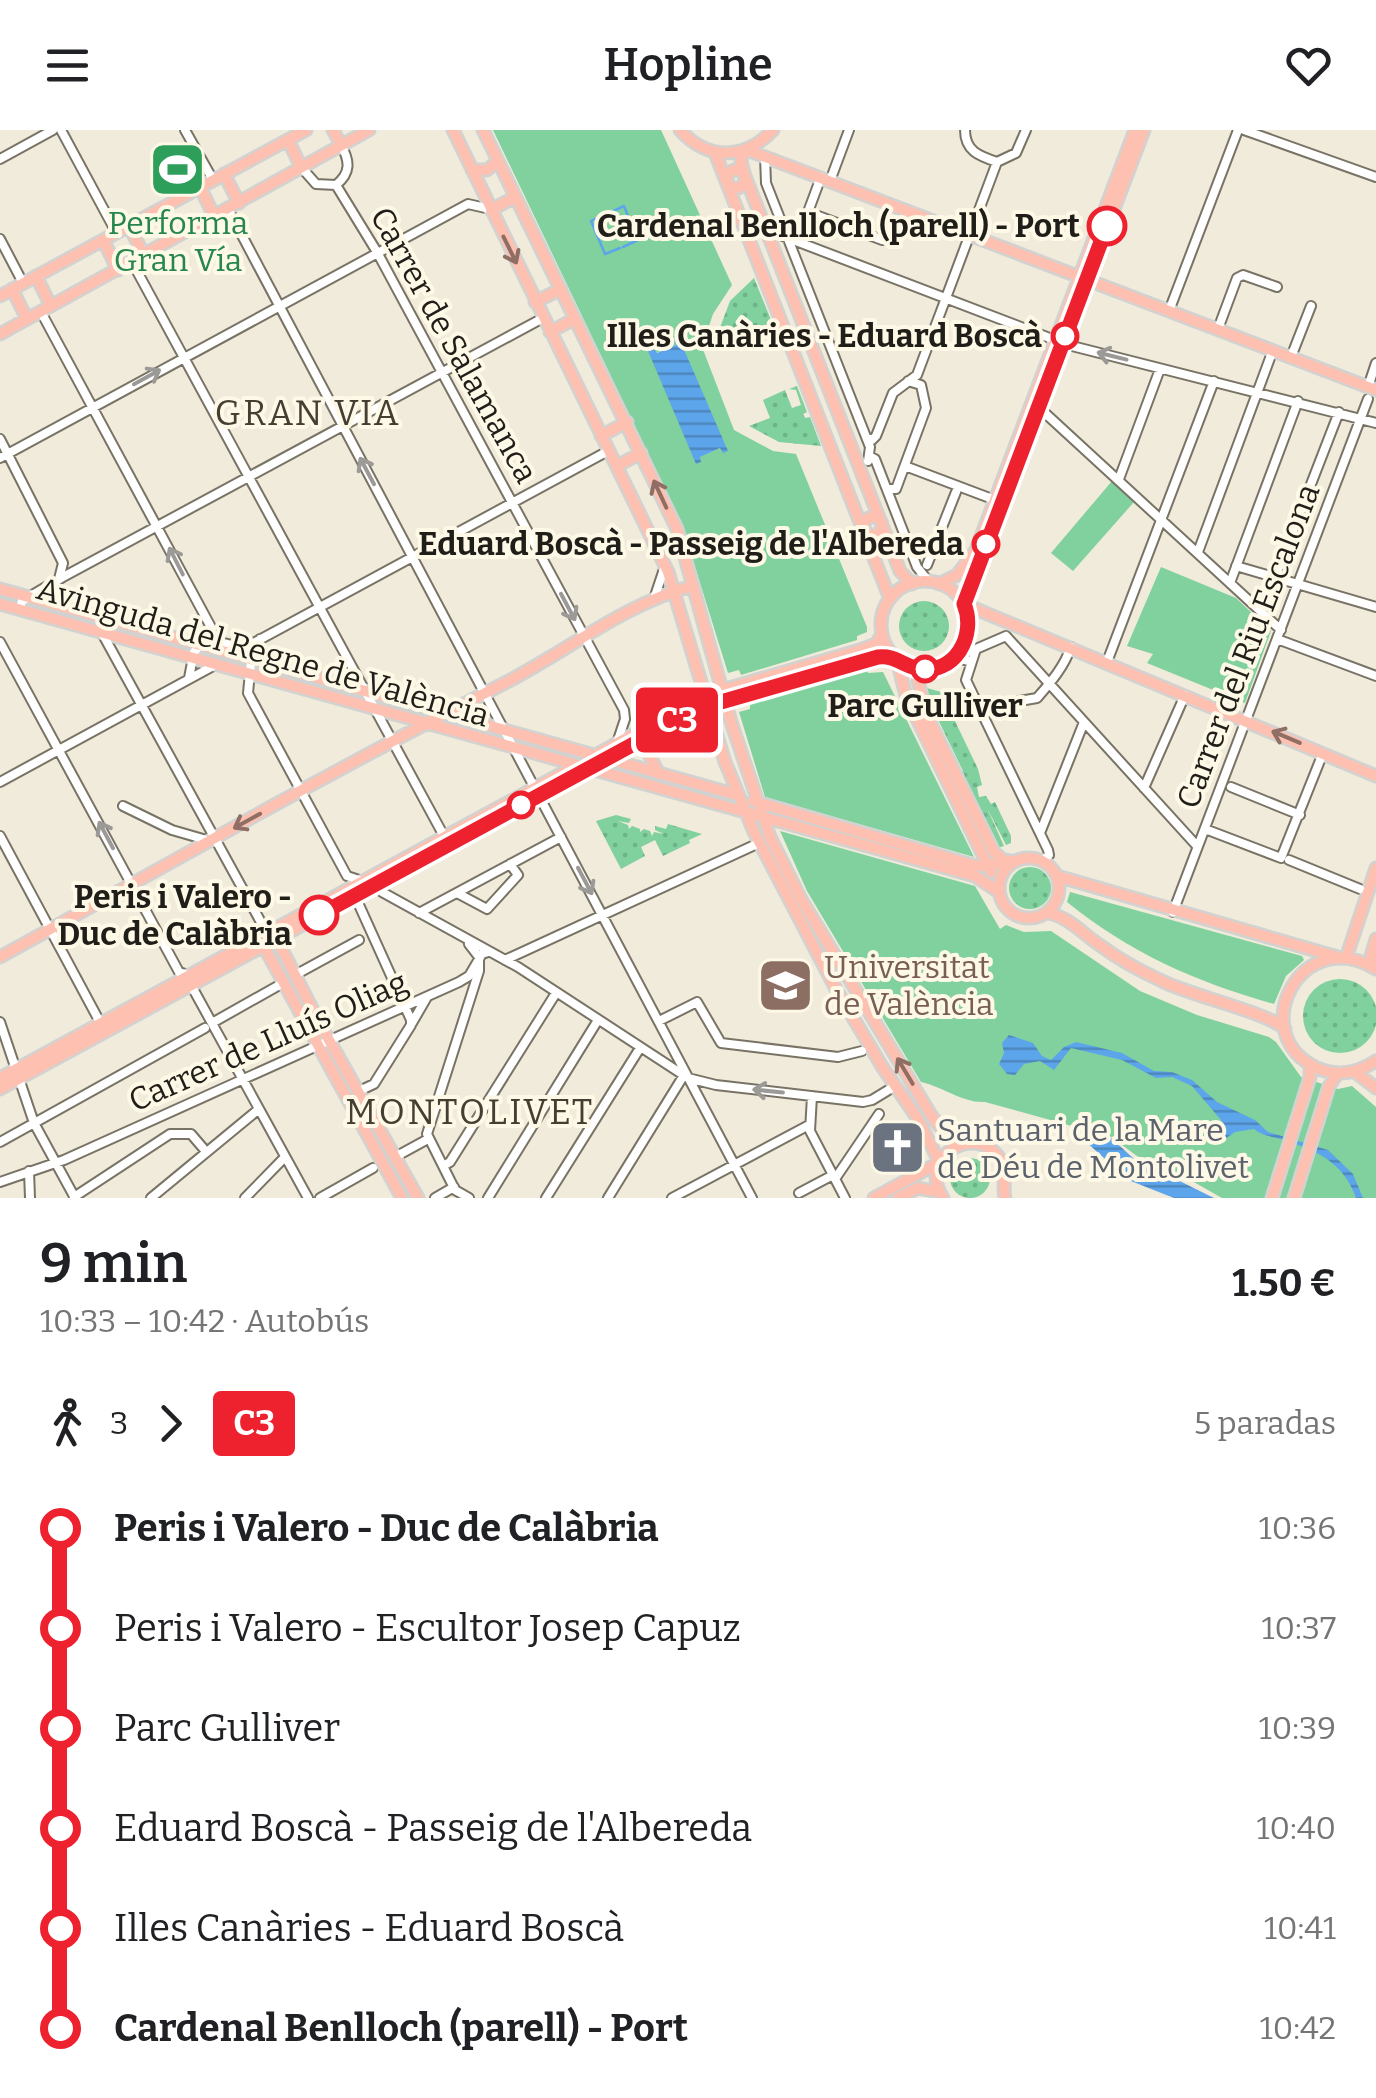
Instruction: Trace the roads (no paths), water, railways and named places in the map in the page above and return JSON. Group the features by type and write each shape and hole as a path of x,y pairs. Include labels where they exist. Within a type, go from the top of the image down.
{"main road":[{"path":"0,296 224,174 286,135 306,130"},
{"path":"333,130 342,145"},
{"path":"0,334 369,130"},
{"path":"453,130 665,566 737,795"},
{"path":"483,130 676,529 758,812 802,899 931,1116 940,1127 966,1143"},
{"path":"680,130 690,142 715,153 745,151 765,156 1291,357 1371,392"},
{"path":"773,130 745,151 741,162 745,176 822,372 867,462 882,523 903,577 912,584"},
{"path":"1057,876 1059,896 1048,913 1021,918 1006,908 906,696 896,658 882,634 882,617 890,599 912,584 934,583 957,575 972,556 1059,341 1135,130"},
{"path":"1083,278 1144,130"},
{"path":"286,135 301,167"},
{"path":"715,153 890,599"},
{"path":"472,170 486,170 498,161"},
{"path":"728,182 733,170 745,176"},
{"path":"224,174 239,203"},
{"path":"200,187 214,216"},
{"path":"490,209 516,197"},
{"path":"129,226 144,255"},
{"path":"103,240 118,270"},
{"path":"36,276 46,309"},
{"path":"18,286 28,319"},
{"path":"536,302 560,289"},
{"path":"550,332 574,319"},
{"path":"789,338 794,329 806,332"},
{"path":"706,701 726,703 746,690 862,655 896,658 924,669 955,658 968,634 964,604 1037,411 1059,341"},
{"path":"804,376 815,382 822,372"},
{"path":"601,436 627,422"},
{"path":"617,466 641,453"},
{"path":"865,530 870,518 878,518 882,523"},
{"path":"934,583 951,590 964,604 1376,776"},
{"path":"0,957 584,636 654,600 692,586"},
{"name":"Avinguda del Regne de València","path":"0,589 737,795 758,812"},
{"name":"Avinguda del Regne de València","path":"0,604 554,761 758,812"},
{"path":"862,655 882,634"},
{"path":"924,669 918,681 926,716 994,852 1003,860 1014,862"},
{"path":"535,789 588,769 722,690 746,690"},
{"path":"0,1089 17,1074 447,841 575,766 617,743 636,738"},
{"path":"636,738 659,774"},
{"path":"554,761 563,756 560,746"},
{"path":"758,812 975,871 999,891"},
{"path":"758,812 777,822 975,871 1042,860 1057,876 1374,968"},
{"path":"758,812 759,843 836,989 918,1119 938,1162 941,1195 918,1188 898,1198"},
{"path":"999,891 1002,874 1014,862"},
{"path":"1343,958 1376,868"},
{"path":"269,938 354,896 370,882"},
{"path":"1048,913 1067,921 1151,976 1199,997 1271,1020 1285,1029"},
{"path":"269,938 295,975 418,1198"},
{"path":"269,938 283,983 402,1198"},
{"path":"1374,968 1371,956 1376,939"},
{"path":"1343,958 1313,965 1294,982 1284,1006 1285,1029 1292,1048 1310,1064 1338,1073 1354,1072 1376,1061"},
{"path":"1272,1198 1310,1080 1310,1064"},
{"path":"1354,1072 1376,1088"},
{"path":"1294,1198 1329,1086 1338,1073"},
{"path":"0,1078 17,1074"},
{"path":"874,1198 966,1143 980,1144 997,1155 1005,1173 1002,1195"}],"street":[{"path":"0,159 53,130"},
{"path":"61,130 116,232"},
{"path":"185,130 213,180"},
{"path":"849,130 808,212 882,240"},
{"path":"965,130 966,142 973,151 996,162"},
{"path":"867,462 893,392 918,372 996,162 1016,153 1026,130"},
{"path":"1169,310 1241,130 1376,177"},
{"path":"301,167 316,184 336,185 348,170 342,145"},
{"path":"765,156 766,183 866,436 870,448 867,462 887,490 917,567 934,583"},
{"name":"Carrer de Salamanca","path":"336,185 377,252 625,712 617,743"},
{"path":"4,456 468,204 490,209"},
{"path":"228,210 506,731"},
{"path":"766,230 1059,341 1376,423"},
{"path":"0,239 18,286"},
{"path":"132,262 447,841"},
{"path":"1218,329 1237,278 1243,275 1276,287"},
{"path":"1291,357 1310,306"},
{"path":"46,309 93,407 212,629 192,658 189,678"},
{"path":"24,611 20,603 28,596 543,318"},
{"path":"1198,552 1273,350"},
{"name":"Carrer del Riu Escalona","path":"1173,912 1341,474 1371,392 1376,363"},
{"path":"1119,480 1160,369"},
{"path":"1107,662 1214,380"},
{"path":"887,490 896,488 927,404 921,385 908,382"},
{"path":"1230,583 1298,402"},
{"path":"1037,411 1046,414 1198,552 1279,635 1376,676"},
{"path":"1275,577 1339,412"},
{"path":"866,436 872,440 876,436"},
{"path":"0,440 4,456 63,563 57,582"},
{"path":"608,451 260,639 251,660 247,690 347,876 353,880 370,882 505,960 686,1080 868,1102 895,1086"},
{"path":"904,466 995,500"},
{"path":"1318,467 1341,474"},
{"path":"927,566 956,492"},
{"path":"1298,520 1321,528"},
{"path":"654,600 665,566"},
{"path":"1236,566 1376,607"},
{"path":"1013,624 1006,628 1006,636 1198,846"},
{"path":"102,633 269,938"},
{"path":"1006,636 978,647 966,680 1049,853 1042,860"},
{"name":"Avinguda del Regne de València","path":"202,644 212,640 244,647 260,639"},
{"path":"0,642 307,1198"},
{"path":"979,708 1031,700 1042,693 1071,647"},
{"path":"955,658 972,662"},
{"path":"0,782 217,665"},
{"path":"340,684 353,669"},
{"path":"254,703 258,688 270,680"},
{"path":"1144,788 1184,694"},
{"path":"1040,834 1084,722"},
{"name":"Avinguda del Regne de València","path":"506,731 673,1048 686,1080 698,1095 752,1198"},
{"path":"1205,829 1276,859 1284,856 1323,753"},
{"path":"1231,786 1300,815"},
{"path":"123,806 172,830 213,840"},
{"path":"0,836 103,1028"},
{"path":"419,913 561,837"},
{"path":"505,960 759,843"},
{"path":"1290,860 1360,889"},
{"path":"457,894 487,908 518,875 510,864"},
{"path":"354,896 411,1025"},
{"path":"436,923 473,947 479,957 480,966 427,1131 454,1187 469,1198"},
{"path":"295,975 360,940"},
{"name":"Carrer de Lluís Oliag","path":"0,1182 64,1160 406,1007 468,976 484,952 492,953"},
{"path":"0,1142 283,983"},
{"path":"448,987 462,988 468,1004"},
{"path":"443,1166 450,1162 556,992"},
{"path":"359,1091 374,1084 427,997"},
{"path":"659,1021 697,1002 718,1042 838,1057 862,1051"},
{"path":"488,1198 598,1020"},
{"path":"0,1022 34,1123 74,1197 170,1134 191,1134 203,1148"},
{"path":"546,1198 640,1048"},
{"path":"659,1060 673,1048"},
{"path":"608,1198 686,1080"},
{"path":"698,1095 716,1085"},
{"path":"812,1096 809,1125 845,1198"},
{"path":"151,1198 258,1109"},
{"path":"799,1193 834,1177 880,1114"},
{"path":"672,1198 809,1125"},
{"path":"395,1156 429,1141"},
{"path":"245,1198 284,1157"},
{"path":"320,1198 373,1168"},
{"path":"29,1171 30,1198"},
{"path":"164,1187 171,1198"},
{"path":"435,1198 454,1187"}],"water":[{"path":"679,338 728,451 723,453 720,448 700,457 701,462 696,464 648,351 654,349 657,353 676,345 674,340"},
{"path":"1009,1035 1033,1043 1042,1056 1051,1060 1076,1042 1122,1053 1154,1071 1172,1072 1192,1080 1217,1102 1255,1120 1268,1132 1328,1150 1353,1174 1363,1198 1356,1198 1337,1167 1308,1149 1254,1129 1220,1138 1221,1120 1192,1086 1172,1077 1156,1078 1122,1060 1071,1048 1054,1070 1040,1061 1024,1064 1015,1075 1007,1074 999,1064 1004,1053 1002,1043"},
{"path":"1092,1131 1110,1137 1133,1158 1214,1198 1174,1198 1108,1172 1105,1159 1084,1140"}],"waterway":[{"path":"609,213 624,206 638,240 623,247"},
{"path":"605,214 591,221 605,254 620,248"}],"place":[{"name":"Performa Gran Vía","path":"178,169"},
{"name":"Cardenal Benlloch (parell) - Port","path":"1107,226"},
{"name":"Illes Canàries - Eduard Boscà","path":"1065,336"},
{"name":"Eduard Boscà - Passeig de l'Albereda","path":"986,544"},
{"name":"Parc Gulliver","path":"925,669"},
{"name":"Peris i Valero - Duc de Calàbria","path":"319,915"},
{"name":"Universitat de València","path":"785,985"},
{"name":"Santuari de la Mare de Déu de Montolivet","path":"898,1148"}],"district":[{"name":"GRAN VIA","path":"308,413"},
{"name":"MONTOLIVET","path":"470,1112"}]}
